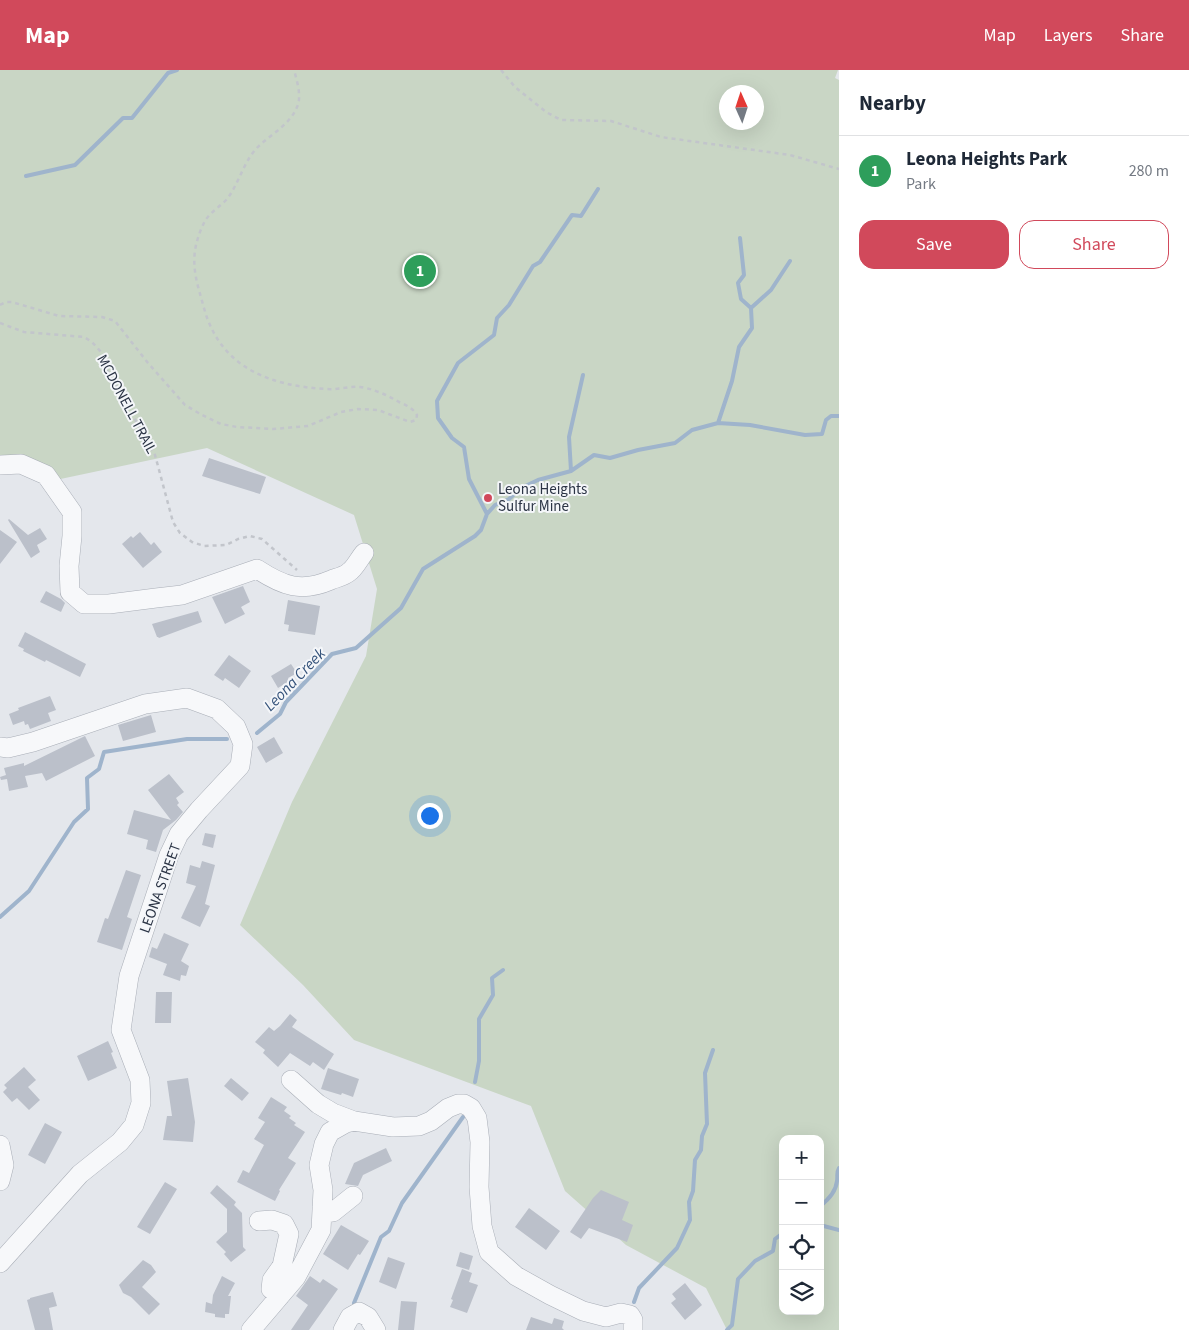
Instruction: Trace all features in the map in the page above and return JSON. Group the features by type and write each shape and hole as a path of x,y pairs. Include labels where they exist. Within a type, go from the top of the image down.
{"street":[{"path":"0,465 21,464 46,476 72,512 69,566 70,592 84,604 108,604 182,595 257,569 289,586 302,588 320,585 349,572 364,553"},
{"name":"LEONA STREET","path":"0,747 8,748 33,742 145,704 188,698 217,709 236,727 243,744 240,766 179,834 169,855 129,976 120,1030 140,1080 141,1103 134,1125 120,1142 80,1174 0,1263"},
{"path":"291,1080 318,1104 333,1113 354,1121 393,1128 419,1126 431,1121 448,1108 458,1104 464,1104 471,1108 477,1118 480,1142 482,1226 490,1252 516,1276 584,1311 606,1317 621,1313 630,1315 633,1330"},
{"path":"251,1330 296,1278 321,1230 323,1190 319,1165 324,1144 330,1132 346,1123 354,1121"},
{"path":"0,1145 4,1165 0,1181"},
{"path":"322,1207 327,1213 333,1212 353,1196"},
{"path":"259,1221 272,1220 284,1224 289,1234 282,1266 272,1280 271,1290 280,1296"},
{"path":"343,1330 350,1317 359,1312 368,1317 376,1330"}],"path":[{"path":"0,305 12,302 59,316 102,317 115,322 148,364 185,405 221,424 273,429 308,426 342,412 358,409 378,410 410,422 416,420 417,415 414,410 386,394 360,387 309,388 261,376 238,363 222,346 209,326 194,272 193,257 198,238 206,219 226,200 246,164 259,146 276,132 298,107 299,98 294,70"},
{"path":"501,70 515,87 546,112 561,120 611,121 662,137 790,155 839,168"},
{"name":"MCDONELL TRAIL","path":"0,323 24,332 84,337 92,342 101,352 106,368 155,455 173,522 180,533 192,542 204,546 226,545 250,536 262,540 293,568 302,572"}],"green space":[{"path":"0,70 838,70 835,78 839,80 839,1330 727,1330 706,1288 626,1245 565,1191 531,1106 354,1040 303,985 240,925 292,802 366,656 377,589 354,515 207,448 51,481 0,464"}],"building":[{"path":"209,458 266,477 260,494 202,476"},
{"path":"9,519 28,535 40,528 47,539 37,545 40,552 31,558"},
{"path":"0,530 17,542 0,564"},
{"path":"140,532 151,545 154,542 162,552 143,568 122,544 131,536 133,538"},
{"path":"243,586 250,602 241,607 245,614 225,624 212,597"},
{"path":"46,591 65,603 61,612 40,602"},
{"path":"288,600 320,606 315,635 288,631 289,625 284,624"},
{"path":"198,611 202,622 159,638 157,637 152,624"},
{"path":"25,632 86,664 80,677 23,651 24,649 18,646"},
{"path":"229,655 251,671 239,688 225,678 223,681 214,675"},
{"path":"291,664 297,673 288,678 289,681 278,688 271,676"},
{"path":"50,696 56,710 48,713 51,721 30,729 28,724 25,725 24,721 13,725 9,714 19,710 18,708"},
{"path":"151,715 156,732 123,741 118,725"},
{"path":"85,736 95,756 46,781 42,773 25,776 28,787 9,791 7,779 1,780 0,777 6,775 4,768 24,763 24,766"},
{"path":"274,737 283,753 266,763 257,747"},
{"path":"169,774 184,792 176,798 179,803 177,805 183,812 163,830 156,852 146,849 148,840 127,834 134,810 171,820 148,790"},
{"path":"205,833 216,835 213,848 202,845"},
{"path":"202,861 215,865 205,904 210,906 200,927 181,918 196,886 186,883 190,865 200,868"},
{"path":"126,870 141,875 127,917 132,919 122,950 97,942 105,918 108,919"},
{"path":"164,933 189,944 181,961 189,966 186,976 181,975 180,981 163,975 167,964 149,957 152,947 157,949"},
{"path":"156,992 172,992 171,1023 155,1023"},
{"path":"290,1014 297,1020 292,1027 334,1054 324,1070 313,1062 310,1066 290,1053 278,1067 263,1053 265,1050 255,1042 269,1027 274,1031"},
{"path":"108,1041 117,1068 88,1081 77,1056"},
{"path":"24,1067 36,1080 28,1087 40,1100 29,1110 17,1098 12,1102 3,1092 7,1088 4,1085"},
{"path":"328,1068 359,1079 353,1097 321,1089"},
{"path":"188,1078 195,1122 193,1142 163,1140 167,1116 172,1116 167,1081"},
{"path":"231,1078 249,1093 242,1101 224,1086"},
{"path":"271,1097 287,1107 284,1111 296,1123 294,1125 305,1132 288,1158 296,1163 279,1190 275,1201 237,1182 243,1170 249,1173 264,1145 254,1139 265,1122 258,1118"},
{"path":"45,1123 62,1132 45,1164 28,1155"},
{"path":"386,1148 392,1161 363,1175 358,1186 345,1184 354,1163"},
{"path":"165,1182 177,1189 150,1234 137,1227"},
{"path":"217,1185 236,1202 234,1205 242,1213 243,1247 246,1250 231,1262 224,1254 226,1252 216,1242 227,1232 227,1209 210,1193"},
{"path":"601,1190 629,1202 622,1220 633,1225 627,1242 589,1228 581,1239 570,1232 593,1198"},
{"path":"529,1208 560,1231 546,1250 515,1227"},
{"path":"341,1225 369,1241 348,1270 323,1254"},
{"path":"460,1252 473,1256 469,1270 456,1266"},
{"path":"388,1257 405,1263 396,1289 379,1282"},
{"path":"143,1260 151,1265 156,1272 142,1287 160,1304 149,1315 131,1297 123,1293 119,1285"},
{"path":"462,1269 472,1273 469,1282 478,1285 467,1313 450,1307"},
{"path":"222,1276 235,1283 228,1296 231,1296 229,1314 225,1314 225,1318 215,1317 215,1314 205,1312 206,1302 212,1304 213,1295"},
{"path":"310,1276 320,1283 323,1279 338,1289 309,1330 291,1330 308,1305 296,1296"},
{"path":"685,1283 702,1305 685,1320 671,1303 676,1299 672,1294"},
{"path":"53,1292 57,1306 49,1308 53,1330 35,1330 27,1300"},
{"path":"401,1301 417,1302 414,1330 398,1330"},
{"path":"531,1317 552,1324 554,1318 564,1321 562,1328 564,1330 526,1330"}],"waterway":[{"path":"26,176 75,165 123,118 132,118 168,73 177,70"},
{"path":"487,514 469,479 464,447 452,438 438,418 437,401 458,363 494,335 497,318 509,305 533,266 540,262 572,215 581,216 598,189"},
{"path":"718,423 732,381 739,347 752,328 751,308 741,299 738,283 744,275 740,238"},
{"path":"751,308 771,290 790,261"},
{"path":"571,471 569,437 583,375"},
{"name":"Leona Creek","path":"257,733 280,714 286,702 332,654 356,648 401,608 423,569 475,536 481,530 487,514 495,505 509,499 521,488 538,480 571,471 594,455 610,458 675,443 692,430 718,423 750,425 805,435 822,434 826,420 831,416 839,416"},
{"name":"Leona Creek","path":"0,917 29,891 74,822 88,809 87,778 99,769 104,752 187,739 227,739"},
{"path":"475,1082 479,1061 479,1019 493,995 492,978 503,970"},
{"path":"634,1302 639,1288 677,1248 690,1220 689,1202 693,1191 695,1160 701,1150 702,1136 707,1124 705,1073 713,1050"},
{"path":"354,1303 381,1237 389,1231 402,1203 463,1117"},
{"path":"824,1202 835,1188 839,1168"},
{"path":"824,1226 839,1230"},
{"path":"727,1330 732,1325 738,1279 755,1261 773,1251 775,1239 779,1236"}],"place":[{"name":"Leona Heights Park","path":"420,271"},
{"name":"Leona Heights Sulfur Mine","path":"488,498"}]}
